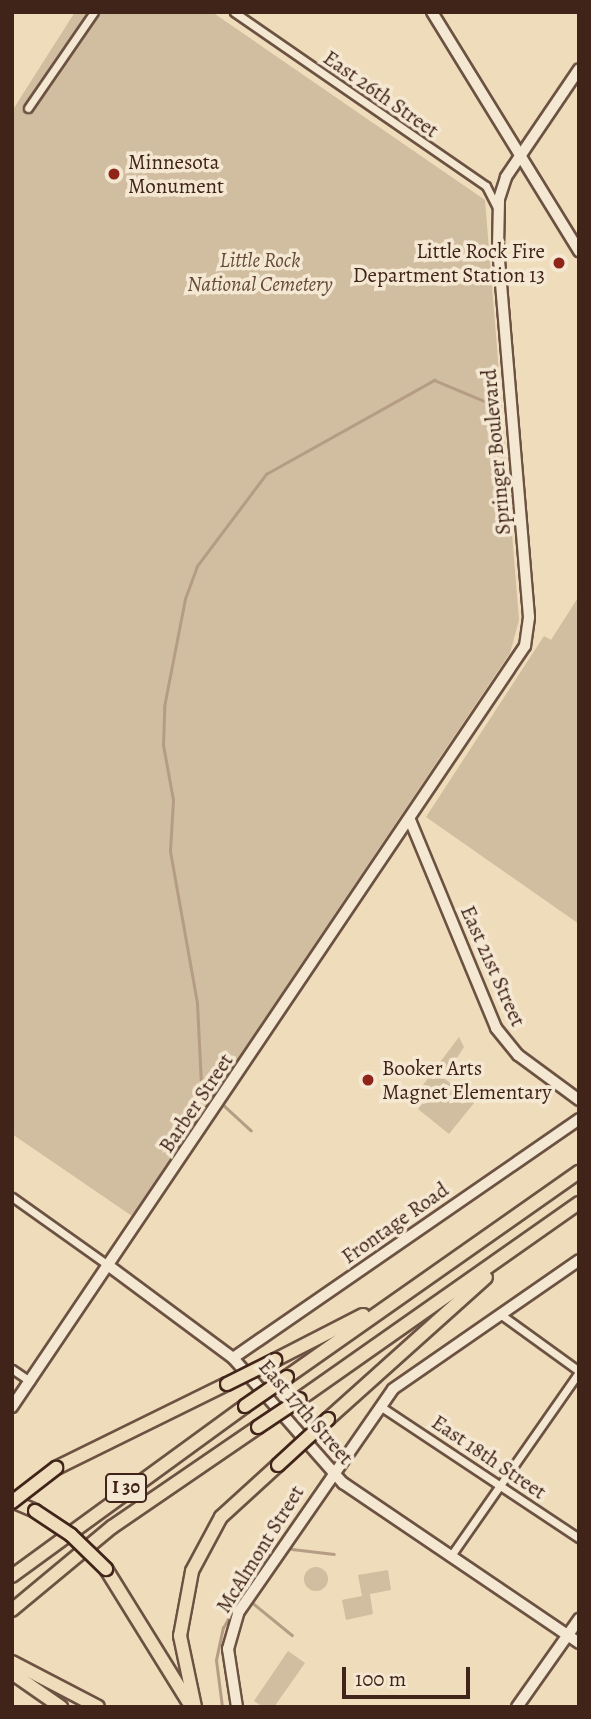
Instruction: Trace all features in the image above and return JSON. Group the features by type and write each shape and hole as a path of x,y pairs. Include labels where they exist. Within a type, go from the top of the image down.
{"highway":[{"name":"I 30","path":"12,1576 139,1478 579,1172"},
{"name":"I 30","path":"12,1610 112,1527 579,1203"},
{"path":"193,1707 180,1636 192,1571 221,1517 533,1235"},
{"path":"12,1502 56,1468 410,1292"},
{"path":"12,1502 35,1511 71,1535 106,1569 193,1707"},
{"path":"12,1662 98,1707"},
{"path":"12,1673 61,1707"}],"main road":[{"path":"432,12 579,251"},
{"name":"Springer Boulevard","path":"410,820 528,637 498,212 502,188 520,156 579,69"},
{"name":"East 21st Street","path":"410,820 496,1028 518,1055 579,1100"},
{"name":"Barber Street","path":"12,1407 410,820"},
{"name":"Frontage Road","path":"233,1358 579,1119"},
{"path":"332,1473 393,1389 579,1261"},
{"name":"East 17th Street","path":"109,1266 233,1358 332,1473 450,1558 579,1643"},
{"name":"McAlmont Street","path":"237,1707 228,1649 245,1602 332,1473"},
{"path":"517,1707 579,1619"}],"street":[{"path":"28,108 94,12"},
{"name":"East 26th Street","path":"234,12 486,186 498,212"},
{"name":"East 17th Street","path":"12,1197 109,1266"},
{"path":"450,1558 579,1371 500,1314"},
{"path":"12,1369 30,1381"},
{"name":"East 18th Street","path":"380,1406 579,1538"}],"green space":[{"name":"Little Rock National Cemetery","path":"75,12 212,12 485,200 519,620 510,653 132,1216 12,1134 12,111"},
{"path":"579,596 579,924 426,817 544,636 551,640"},
{"path":"459,1037 464,1047 444,1078 474,1103 449,1134 418,1109 431,1093 423,1085"},
{"path":"316,1567 325,1570 328,1579 325,1588 316,1591 307,1588 304,1579 307,1570"},
{"path":"388,1570 391,1590 370,1594 373,1614 346,1620 342,1600 362,1596 358,1575"},
{"path":"288,1651 305,1663 274,1707 263,1707 254,1701"}],"waterway":[{"path":"251,1131 201,1085 197,1003 170,851 173,800 163,745 164,707 185,599 197,566 266,474 434,380 499,407"},
{"path":"292,1549 334,1554"},
{"path":"222,1707 216,1660 223,1628 241,1595"},
{"path":"254,1604 292,1635"}],"place":[{"name":"Minnesota Monument","path":"114,174"},
{"name":"Little Rock Fire Department Station 13","path":"559,263"},
{"name":"Booker Arts Magnet Elementary","path":"368,1080"}]}
